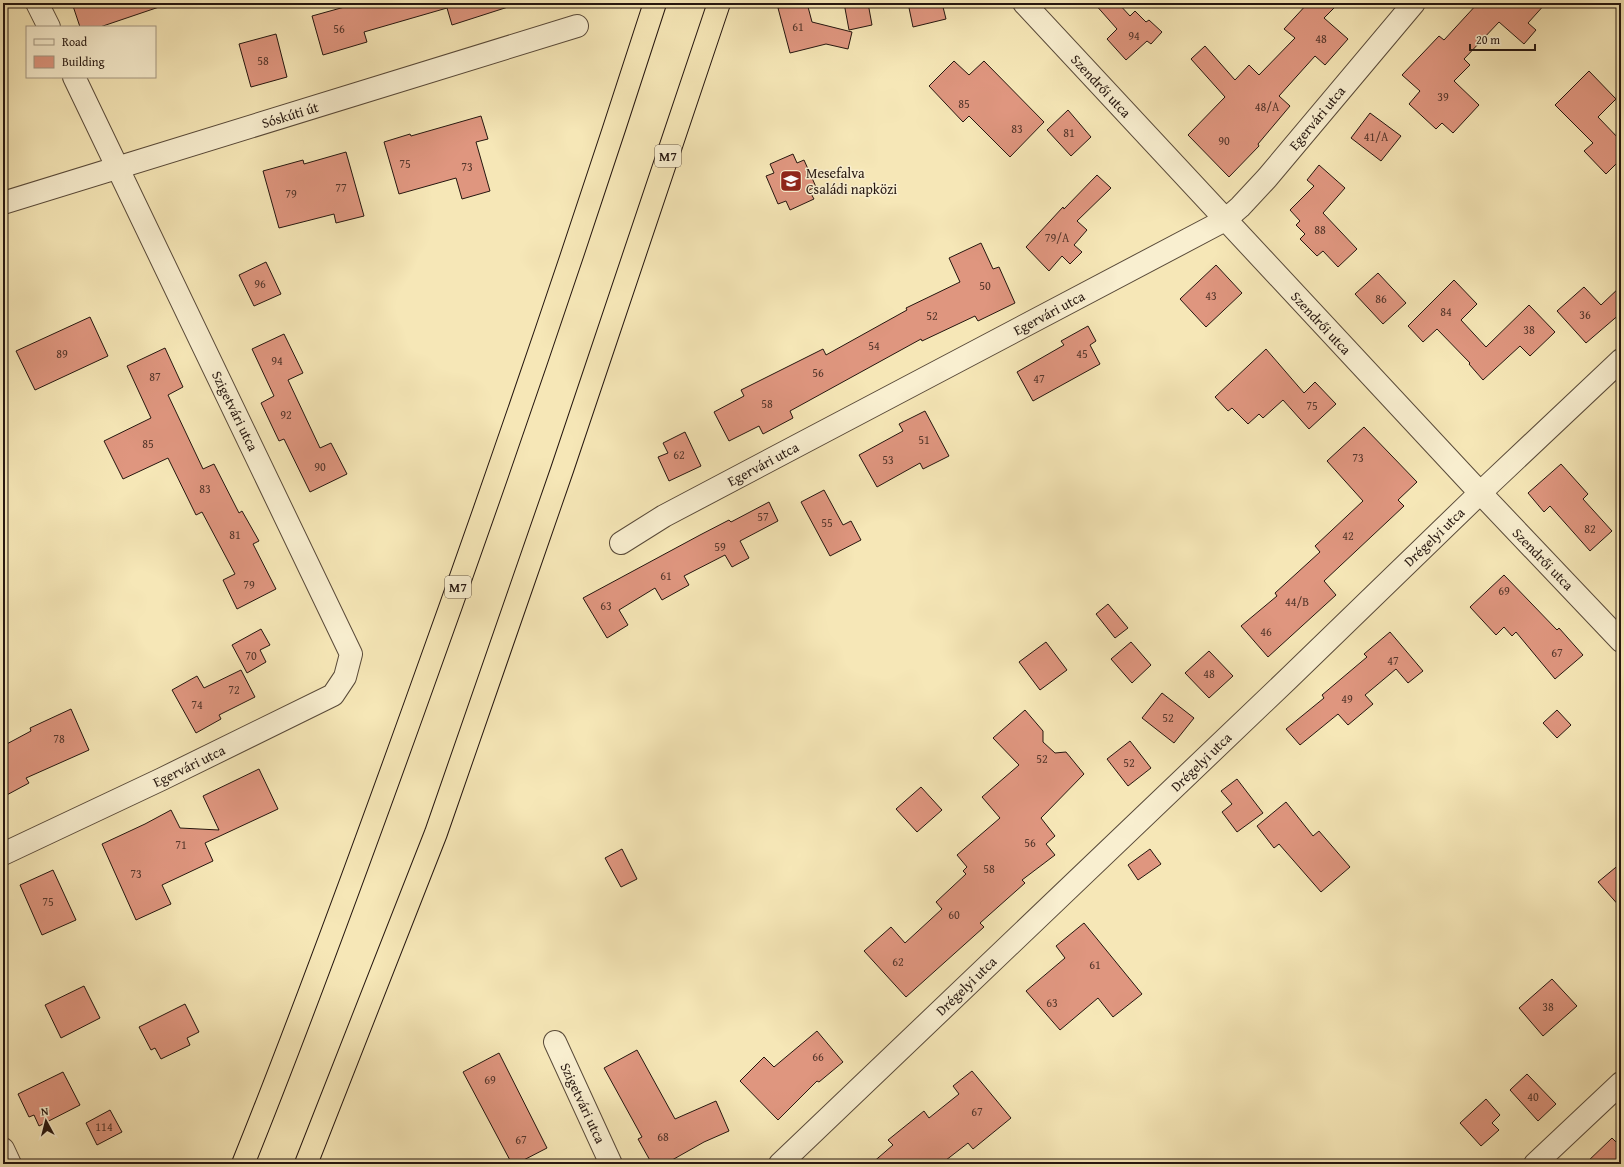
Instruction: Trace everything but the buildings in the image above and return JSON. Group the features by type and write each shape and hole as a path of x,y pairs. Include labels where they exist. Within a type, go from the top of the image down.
{"highway":[{"name":"M7","path":"243,1164 276,1083 372,826 469,558 655,3"},
{"name":"M7","path":"306,1164 436,834 562,470 719,3"}],"street":[{"path":"37,3 48,26"},
{"name":"Szendrői utca","path":"1024,3 1480,493 1621,640"},
{"name":"Egervári utca","path":"621,543 664,516 1225,220 1240,207 1267,178 1414,3"},
{"name":"Sóskúti út","path":"3,203 577,26"},
{"name":"Szigetvári utca","path":"74,78 351,654"},
{"name":"Drégelyi utca","path":"780,1164 1283,684 1480,493 1621,360"},
{"name":"Egervári utca","path":"3,854 162,779 333,695 345,677 351,654"},
{"name":"Szigetvári utca","path":"554,1042 611,1164"},
{"path":"1534,1164 1621,1083"},
{"path":"3,1149 10,1164"}],"place":[{"name":"Mesefalva Családi napközi","path":"791,181"}]}
